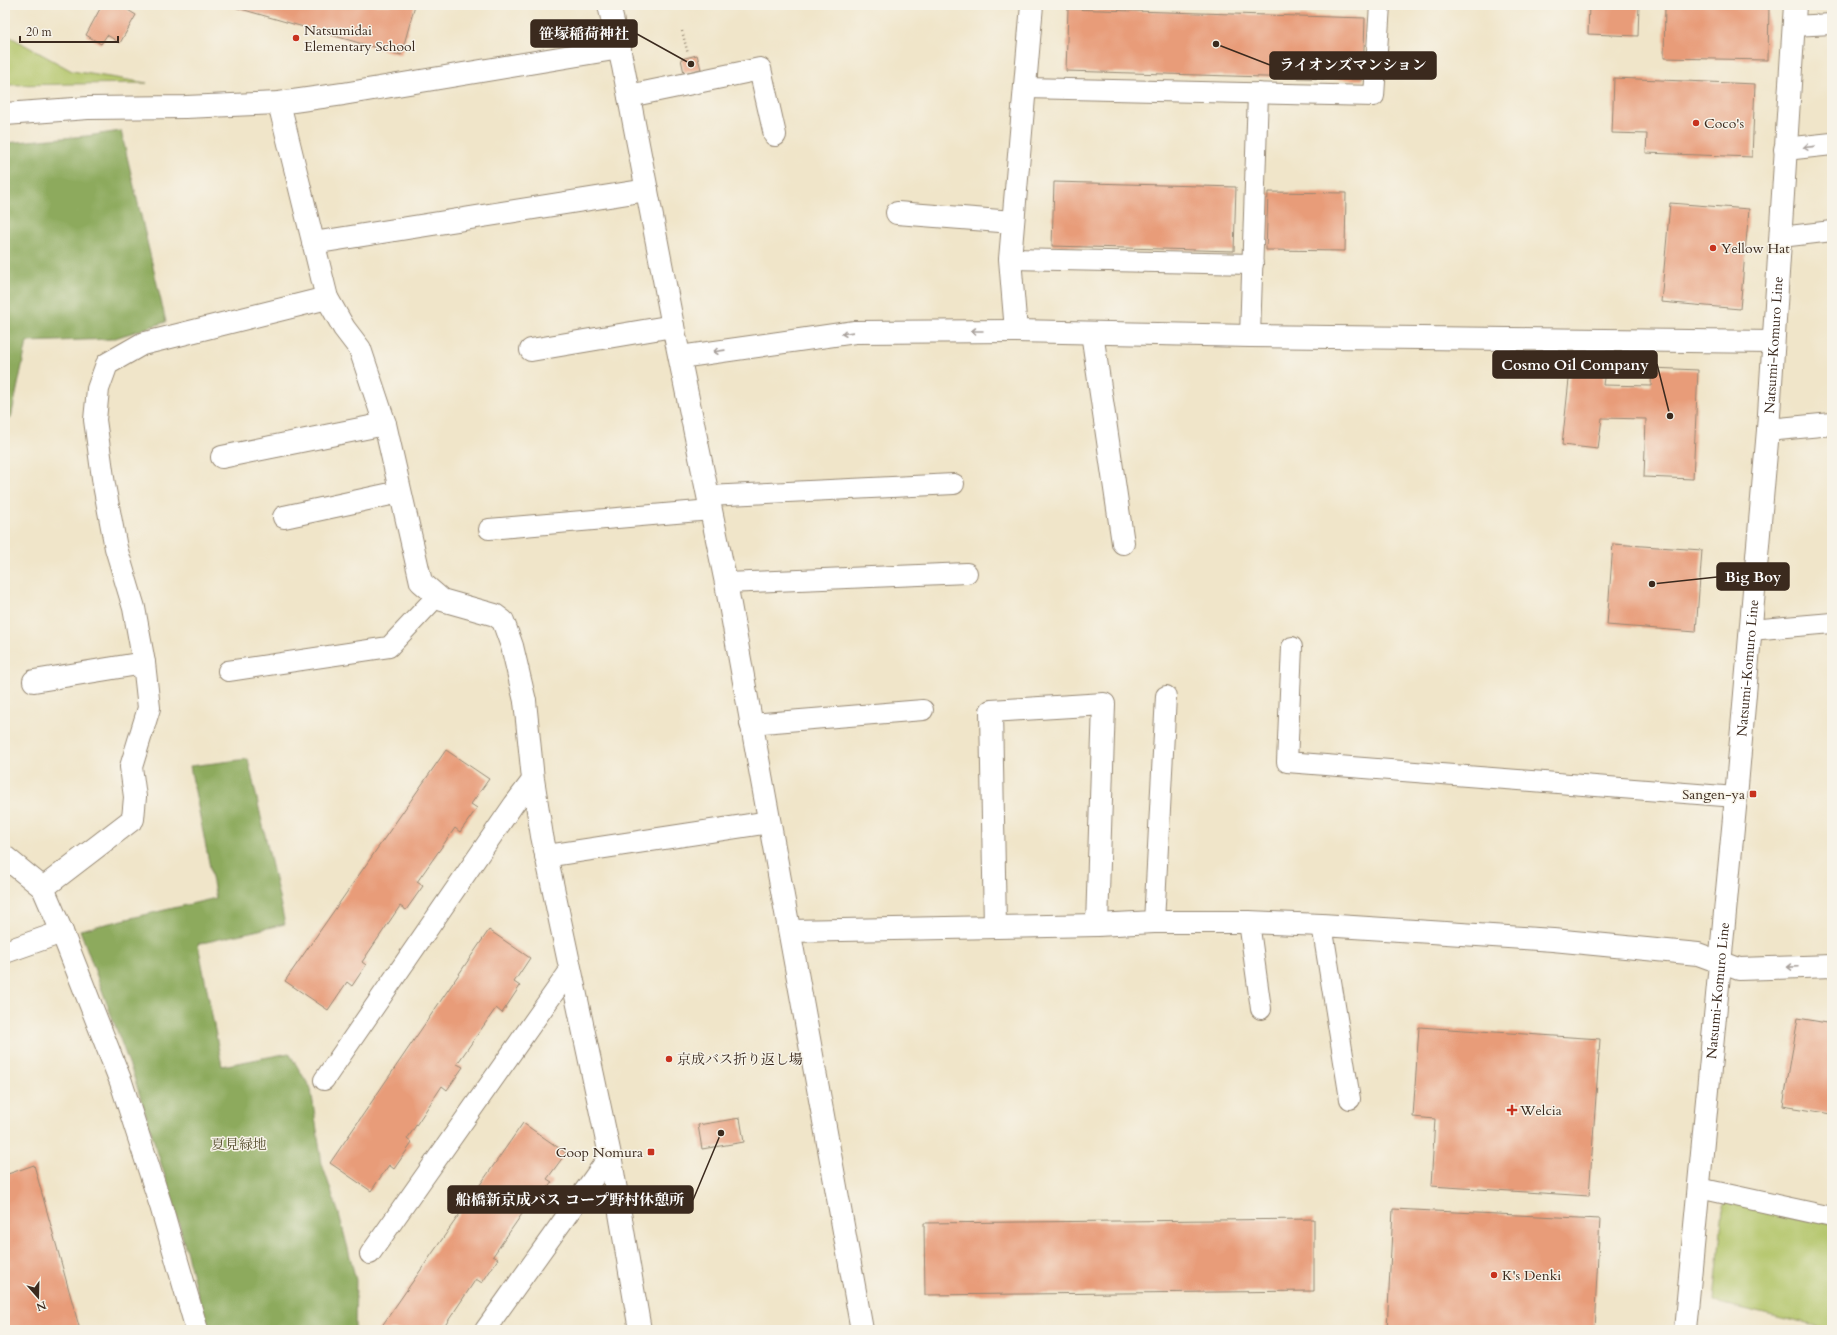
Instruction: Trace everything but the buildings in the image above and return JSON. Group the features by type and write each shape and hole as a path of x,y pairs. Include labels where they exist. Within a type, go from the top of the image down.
{"street":[{"path":"609,5 620,48 673,326 726,583 750,724 790,931 862,1330"},
{"path":"1016,331 1010,259 1032,5"},
{"name":"Natsumi-Komuro Line","path":"1685,1330 1736,797 1768,430 1795,5"},
{"path":"5,114 88,108 185,107 279,103 344,94 620,48"},
{"path":"629,96 760,69 775,135"},
{"path":"279,103 327,298 344,328 360,349 385,424 421,582 442,600 495,615 503,621 512,646 525,701 533,779 546,856 610,1154 640,1330"},
{"path":"1785,150 1832,144"},
{"path":"313,243 647,190"},
{"path":"897,213 1013,222"},
{"path":"43,888 133,819 135,797 131,767 150,708 134,608 116,548 104,485 95,420 98,389 107,364 142,344 327,298"},
{"path":"531,350 673,326"},
{"path":"680,357 855,332 1016,331 1250,336 1773,342"},
{"path":"1092,333 1123,543"},
{"path":"222,457 385,424"},
{"path":"1768,430 1832,424"},
{"path":"284,517 400,492"},
{"path":"34,681 144,663"},
{"path":"995,927 990,711 1104,704 1097,925"},
{"path":"546,856 769,822"},
{"path":"5,857 43,888 62,932 121,1082 161,1206 197,1330"},
{"path":"790,931 1097,925 1154,922 1249,922 1322,925 1553,940 1698,954 1739,969 1832,966"},
{"path":"5,952 62,932"}],"lane":[{"path":"1024,88 1374,96 1380,5"},
{"path":"1793,26 1832,24"},
{"path":"1250,336 1258,93"},
{"path":"1781,237 1832,231"},
{"path":"1010,259 1253,264"},
{"path":"489,530 709,503 954,484"},
{"path":"726,583 967,573"},
{"path":"228,671 389,647 437,596"},
{"path":"1751,630 1832,623"},
{"path":"1292,646 1287,762 1736,797"},
{"path":"1154,922 1166,696"},
{"path":"750,724 923,710"},
{"path":"324,1080 514,804 533,779"},
{"path":"1249,922 1262,1009"},
{"path":"1322,925 1350,1099"},
{"path":"370,1254 570,970"},
{"path":"485,1330 610,1154"},
{"path":"1699,1188 1832,1217"}],"path":[{"path":"682,31 688,54"}],"green space":[{"path":"5,34 72,71 147,83 5,85"},
{"path":"121,131 166,322 112,339 27,342 11,418 5,422 5,143 86,136"},
{"name":"夏見緑地","path":"248,759 285,924 198,944 222,1066 289,1053 311,1089 322,1164 339,1214 356,1280 355,1330 207,1330 174,1205 134,1077 80,930 216,898 190,766"},
{"path":"1724,1198 1832,1223 1832,1330 1714,1302"}],"place":[{"name":"Natsumidai Elementary School","path":"296,38"},
{"name":"ライオンズマンション","path":"1216,44"},
{"name":"笹塚稲荷神社","path":"691,64"},
{"name":"Coco's","path":"1696,123"},
{"name":"Yellow Hat","path":"1713,248"},
{"name":"Cosmo Oil Company","path":"1670,416"},
{"name":"Big Boy","path":"1652,584"},
{"name":"Sangen-ya","path":"1753,794"},
{"name":"京成バス折り返し場","path":"669,1059"},
{"name":"Welcia","path":"1512,1110"},
{"name":"船橋新京成バス コープ野村休憩所","path":"721,1133"},
{"name":"Coop Nomura","path":"651,1152"},
{"name":"K's Denki","path":"1494,1275"}]}
